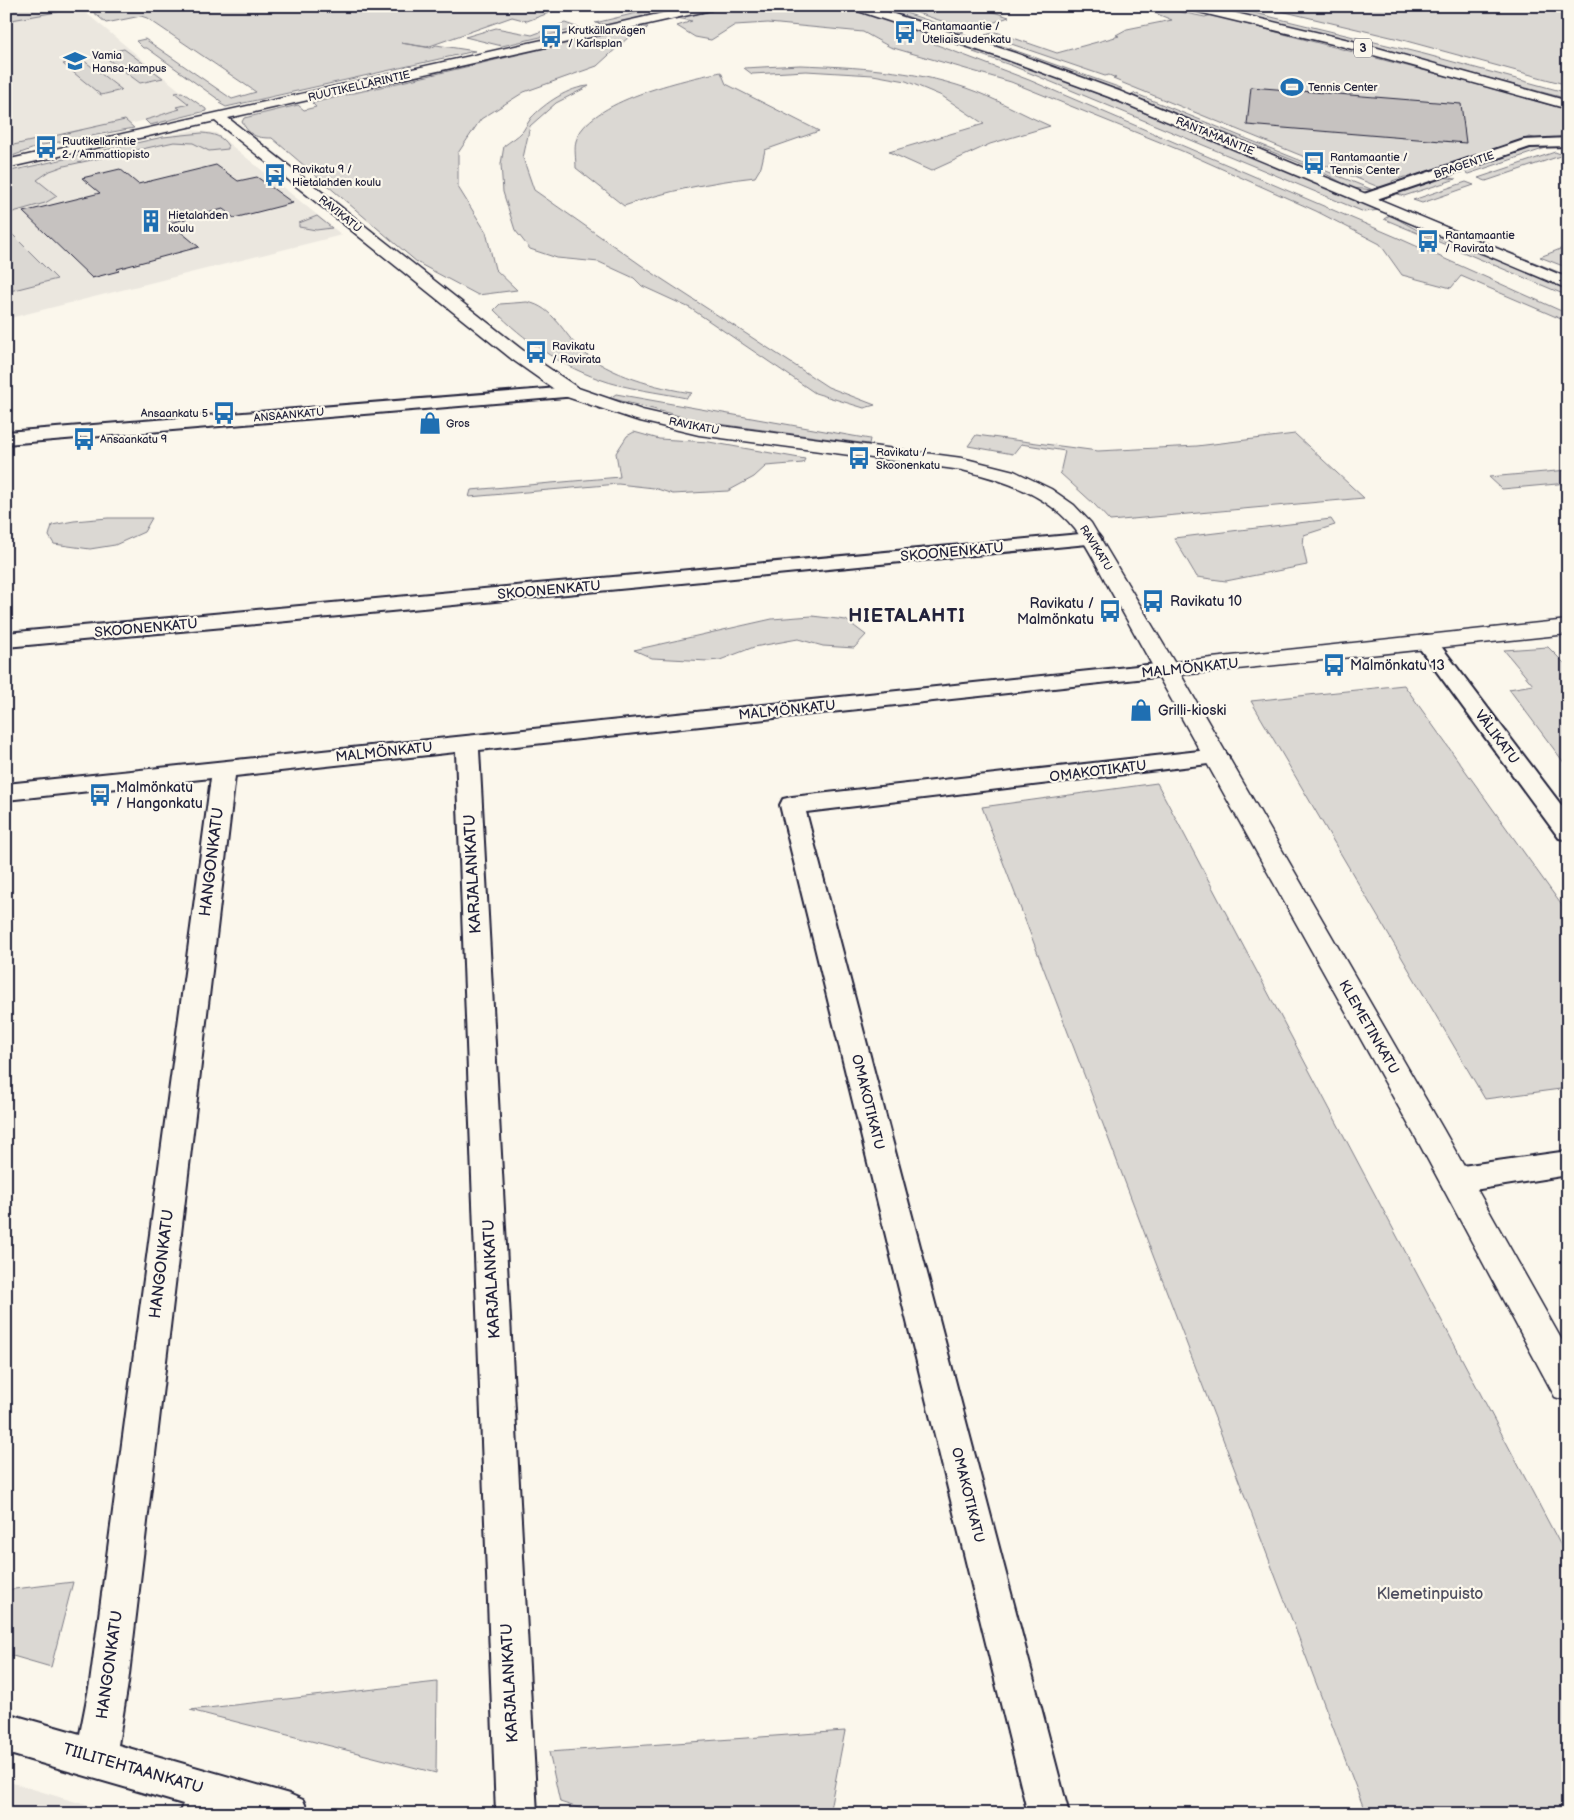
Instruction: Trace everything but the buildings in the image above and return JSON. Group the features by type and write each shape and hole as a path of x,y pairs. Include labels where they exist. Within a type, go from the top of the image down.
{"main road":[{"name":"RUUTIKELLARINTIE","path":"6,164 711,6"},
{"name":"RANTAMAANTIE","path":"856,6 1062,74 1568,284"},
{"name":"3","path":"1190,6 1363,48 1568,104"},
{"name":"3","path":"1239,6 1368,36"},
{"name":"RAVIKATU","path":"218,117 512,350 571,392 636,414 699,429 962,464 1007,475 1044,492 1067,509 1084,526 1166,670"},
{"name":"MALMÖNKATU","path":"1166,670 1568,627"},
{"name":"KLEMETINKATU","path":"1166,670 1455,1180 1568,1385"}],"street":[{"name":"BRAGENTIE","path":"1363,199 1529,143 1568,142"},
{"name":"ANSAANKATU","path":"6,438 571,392"},
{"name":"SKOONENKATU","path":"6,640 1092,539"},
{"name":"VÄLIKATU","path":"1426,642 1568,832"},
{"name":"MALMÖNKATU","path":"6,792 1166,670"},
{"name":"KARJALANKATU","path":"467,744 517,1814"},
{"name":"OMAKOTIKATU","path":"1049,1814 792,805 1217,758"},
{"name":"HANGONKATU","path":"96,1758 115,1635 224,769"},
{"path":"1455,1180 1568,1163"},
{"name":"TIILITEHTAANKATU","path":"6,1732 96,1758 206,1803 289,1814"}],"shaded area":[{"name":"Vamia Hansa-kampus","path":"80,8 201,108 7,151 6,14"},
{"path":"193,130 216,133 342,235 6,319 6,171"},
{"path":"6,1781 116,1814 6,1814"}],"green space":[{"path":"6,6 84,6 82,8 84,10 68,10 6,21"},
{"path":"97,6 568,6 527,21 512,17 427,47 401,43 431,48 436,45 475,51 226,107 219,103 222,102 147,48 143,48 136,41 145,39 232,99 256,92 147,18 141,16 106,23 92,11"},
{"path":"734,6 841,6 949,39 932,43 1029,80 1396,237 1568,314 1568,322 1461,276 1451,288 1402,275 1380,244 1316,211 1182,151 1011,82 890,47 863,32 768,23 735,25 711,40 695,37 677,26 692,21 677,18"},
{"path":"874,6 884,6 964,32 959,33"},
{"path":"896,6 975,6 1009,17 972,30"},
{"name":"Tennis Center","path":"1134,6 1152,6 1205,17 1211,15 1568,110 1568,138 1547,142 1530,137 1410,177 1392,181 1393,183 1381,188 1113,79 1116,78 1109,75 1105,76 985,35 996,32 1057,53 1119,36 1116,35 1127,29 1172,20"},
{"path":"1204,6 1226,6 1424,54 1568,93 1568,99 1337,38"},
{"path":"1260,6 1445,6 1450,8 1460,6 1568,6 1568,85 1399,39"},
{"path":"657,8 660,9 649,11 650,15 609,25 595,23"},
{"path":"565,23 579,28 502,46 465,37 496,28 532,35"},
{"path":"636,27 648,27 644,31 631,35 597,66 524,92 481,119 458,153 458,187 486,232 495,269 517,290 478,295 418,263 272,138 254,135 242,122 244,118 298,105 304,110 316,107 312,103"},
{"path":"977,37 1122,89 1116,89 977,39"},
{"path":"124,49 163,78 140,83 101,54"},
{"path":"986,51 1106,97 1380,210 1364,212 1013,66 973,52"},
{"path":"83,60 122,90 101,95 63,64"},
{"path":"800,65 884,70 926,77 987,96 1050,126 990,144 931,171 889,152 984,124 942,96 906,81 873,75 806,71 752,74 744,68"},
{"path":"721,72 726,84 819,131 765,150 761,167 755,177 689,188 624,206 576,168 576,141 584,127 598,114 617,103 663,86"},
{"path":"589,86 556,103 530,126 523,158 534,190 648,270 828,387 875,405 864,408 815,393 690,308 642,286 634,278 599,262 557,258 530,249 515,230 503,192 501,164 504,146 521,133 531,118 550,102 573,89"},
{"path":"182,92 206,109 206,111 150,125 145,120 180,109 177,107 189,104 175,93"},
{"path":"1134,93 1373,190 1352,188 1320,171 1130,95"},
{"path":"125,120 134,128 43,145 12,156 6,151 6,143 9,146"},
{"path":"202,133 220,138 226,143 228,149 209,151 193,143 174,142 64,166 50,171 37,180 57,196 45,203 6,214 6,172 163,137"},
{"path":"1533,147 1546,148 1468,174 1466,173 1465,170"},
{"path":"1555,152 1563,155 1486,181 1478,178"},
{"path":"1443,177 1456,179 1404,196 1395,193"},
{"path":"1466,182 1474,185 1422,203 1413,200"},
{"path":"1400,209 1568,276 1568,279"},
{"path":"1390,215 1419,231 1568,289 1568,296 1384,219"},
{"path":"317,216 332,228 316,230 299,227 299,223"},
{"path":"6,228 57,279 6,292"},
{"path":"1568,246 1568,268 1540,257"},
{"path":"527,302 544,309 582,351 606,367 619,374 649,384 692,393 686,398 642,390 599,379 570,367 530,341 494,310 500,304"},
{"path":"616,394 870,439 869,444 703,422 610,398"},
{"path":"634,432 659,439 709,442 805,459 803,463 766,466 754,477 728,491 673,494 654,488 618,484 469,497 471,490 620,477 616,453 627,436"},
{"path":"1295,434 1364,498 1110,521 1060,473 1065,451 1021,444 1013,454 968,446 976,435 1098,451 1197,446"},
{"path":"1568,470 1568,483 1502,489 1489,477"},
{"path":"108,518 152,518 144,532 115,545 90,549 54,544 49,536 52,525"},
{"path":"1331,519 1335,525 1304,535 1303,545 1307,565 1226,581 1197,577 1174,538"},
{"path":"812,616 846,620 866,635 854,648 823,646 798,639 754,647 720,660 708,661 652,658 634,650 772,619"},
{"path":"1548,647 1564,663 1568,662 1568,768 1509,689 1533,685 1504,650"},
{"path":"1404,685 1568,914 1568,1088 1485,1099 1251,701"},
{"name":"Klemetinpuisto","path":"1157,783 1568,1559 1568,1814 1366,1814 982,807"},
{"path":"73,1582 51,1667 6,1654 6,1590"},
{"path":"437,1682 436,1773 190,1710"},
{"path":"845,1731 829,1814 597,1814 560,1802 549,1752"}],"place":[{"name":"Rantamaantie / Uteliaisuudenkatu","path":"905,32"},
{"name":"Krutkällarvägen / Karlsplan","path":"551,36"},
{"name":"Vamia Hansa-kampus","path":"75,61"},
{"name":"Tennis Center","path":"1292,87"},
{"name":"Ruutikellarintie 2 / Ammattiopisto","path":"46,147"},
{"name":"Rantamaantie / Tennis Center","path":"1314,163"},
{"name":"Ravikatu 9 / Hietalahden koulu","path":"275,175"},
{"name":"Hietalahden koulu","path":"151,221"},
{"name":"Rantamaantie / Ravirata","path":"1428,241"},
{"name":"Ravikatu / Ravirata","path":"536,352"},
{"name":"Ansaankatu 5","path":"224,413"},
{"name":"Gros","path":"430,423"},
{"name":"Ansaankatu 9","path":"84,439"},
{"name":"Ravikatu / Skoonenkatu","path":"859,458"},
{"name":"Ravikatu 10","path":"1153,601"},
{"name":"Ravikatu / Malmönkatu","path":"1110,611"},
{"name":"Malmönkatu 13","path":"1334,665"},
{"name":"Grilli-kioski","path":"1141,710"},
{"name":"Malmönkatu / Hangonkatu","path":"100,795"}],"district":[{"name":"HIETALAHTI","path":"907,616"}]}
